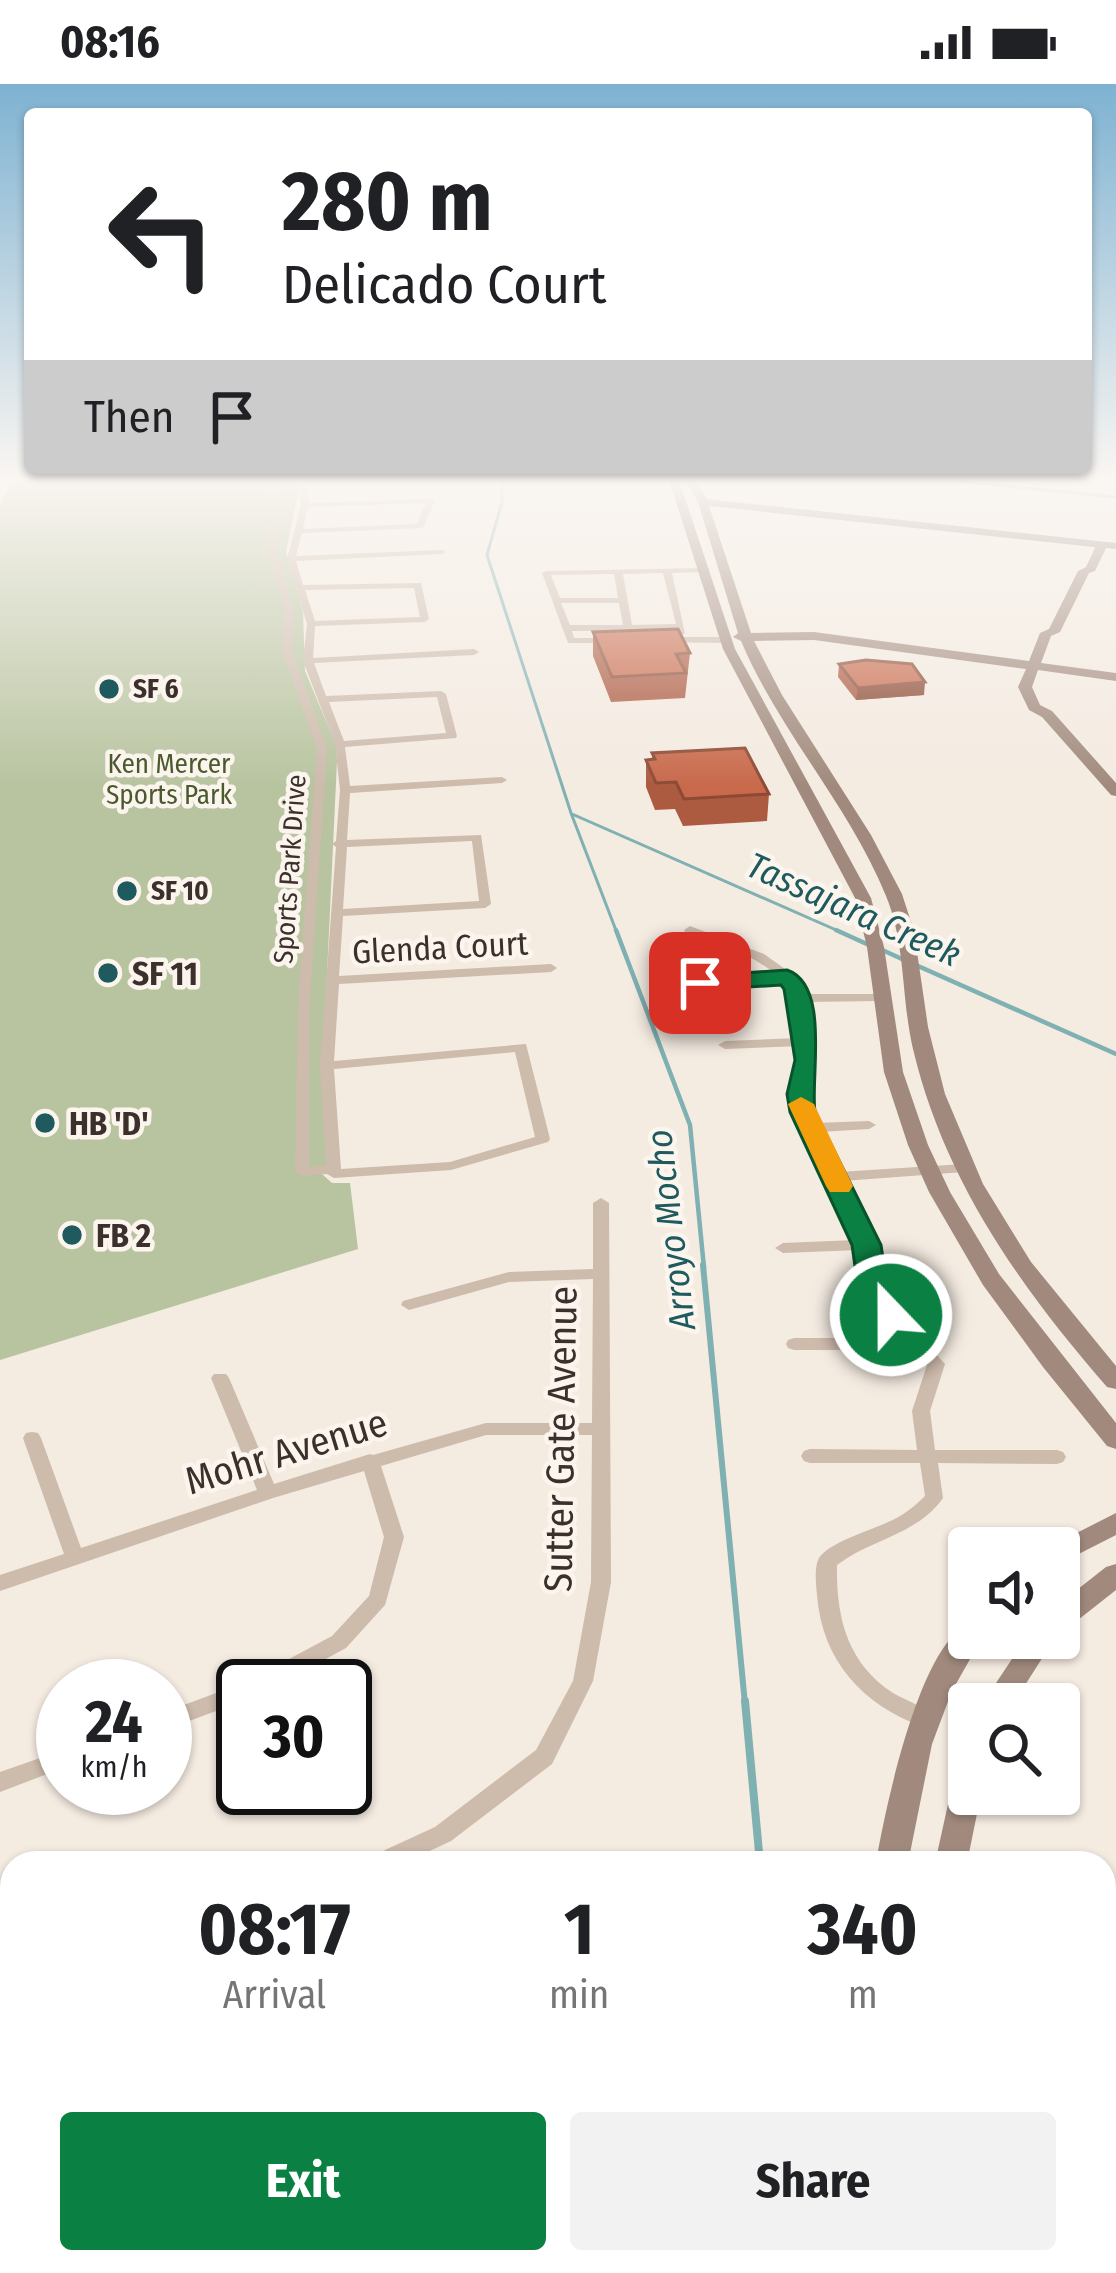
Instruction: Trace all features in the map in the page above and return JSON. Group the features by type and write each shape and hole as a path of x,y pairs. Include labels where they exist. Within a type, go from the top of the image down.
{"main road":[{"path":"709,582 726,640 851,872 877,952 900,1097 930,1170 1005,1304 1116,1440"},
{"path":"729,582 748,639 878,862 900,910 921,1042 935,1098 964,1168 1028,1275 1065,1327 1116,1382"},
{"path":"1079,582 1054,632 1059,635 1036,670 1028,695 1116,792"},
{"path":"726,640 823,644 1116,681"},
{"path":"1080,1543 1116,1523"},
{"path":"1080,1603 1116,1575"},
{"path":"894,1851 902,1791 923,1718 956,1659"},
{"path":"954,1851 961,1815"}],"street":[{"name":"Sports Park Drive","path":"282,582 289,609 290,666 322,749 304,1000 302,1172 334,1172"},
{"path":"300,582 311,624 308,661 340,744 345,790 327,1066 334,1172 451,1166 543,1139 521,1047 327,1066"},
{"path":"547,582 572,641 726,640"},
{"path":"620,582 628,627"},
{"path":"670,582 684,639"},
{"path":"303,589 418,584 425,619 311,624"},
{"path":"555,601 624,600"},
{"path":"566,628 681,627"},
{"path":"308,661 474,652"},
{"path":"324,699 441,694 452,736 340,744"},
{"path":"345,790 502,780"},
{"path":"336,913 485,904 477,837 338,844"},
{"path":"690,930 744,949 787,977 800,998 806,1042 800,1094 810,1128 866,1245 874,1295 936,1364 936,1377 921,1411 934,1498 922,1514 885,1535 838,1552 827,1562 826,1583 838,1653 850,1671 904,1711 923,1718"},
{"name":"Glenda Court","path":"332,980 551,968"},
{"path":"700,983 787,977"},
{"path":"800,998 881,997"},
{"path":"724,1045 806,1042"},
{"path":"810,1128 869,1125"},
{"path":"835,1177 964,1168"},
{"name":"Sutter Gate Avenue","path":"406,1851 442,1834 544,1757 584,1681 601,1582 601,1203"},
{"path":"783,1248 866,1245"},
{"path":"409,1305 509,1276 602,1274"},
{"path":"794,1344 870,1344 909,1335"},
{"path":"220,1378 268,1493"},
{"name":"Mohr Avenue","path":"0,1583 268,1493 486,1429 600,1429"},
{"path":"32,1438 74,1555"},
{"path":"810,1456 1057,1457"},
{"path":"307,1659 339,1642 379,1599 394,1537 370,1461"},
{"path":"0,1782 36,1769"}],"green space":[{"name":"Ken Mercer Sports Park","path":"0,582 295,582 303,612 305,671 336,745 337,761 325,1017 327,1164 322,1174 332,1183 350,1183 358,1249 0,1360"}],"building":[{"path":"678,629 690,653 676,654 686,673 612,677 593,632"},
{"path":"866,660 912,664 925,682 858,688 839,664"},
{"path":"745,748 769,794 684,799 676,782 656,783 646,760 655,759 652,753"}],"waterway":[{"name":"Arroyo Mocho","path":"496,582 571,813 617,933"},
{"name":"Tassajara Creek","path":"572,814 843,933"},
{"name":"Arroyo Mocho","path":"616,930 690,1125 704,1268"},
{"name":"Tassajara Creek","path":"836,930 869,945"},
{"name":"Tassajara Creek","path":"880,949 902,959"},
{"name":"Tassajara Creek","path":"918,966 1116,1054"},
{"name":"Arroyo Mocho","path":"703,1265 745,1704"},
{"name":"Arroyo Mocho","path":"745,1701 759,1851"}],"slow traffic":[{"path":"801,1104 840,1186"}],"place":[{"name":"SF 6","path":"109,689"},
{"name":"SF 10","path":"127,891"},
{"name":"SF 11","path":"108,973"},
{"name":"HB 'D'","path":"45,1123"},
{"name":"FB 2","path":"72,1235"}],"route":[{"path":"700,983 787,977 796,988 807,1060 800,1094 802,1112 853,1210 866,1245 874,1295 891,1315"}]}
